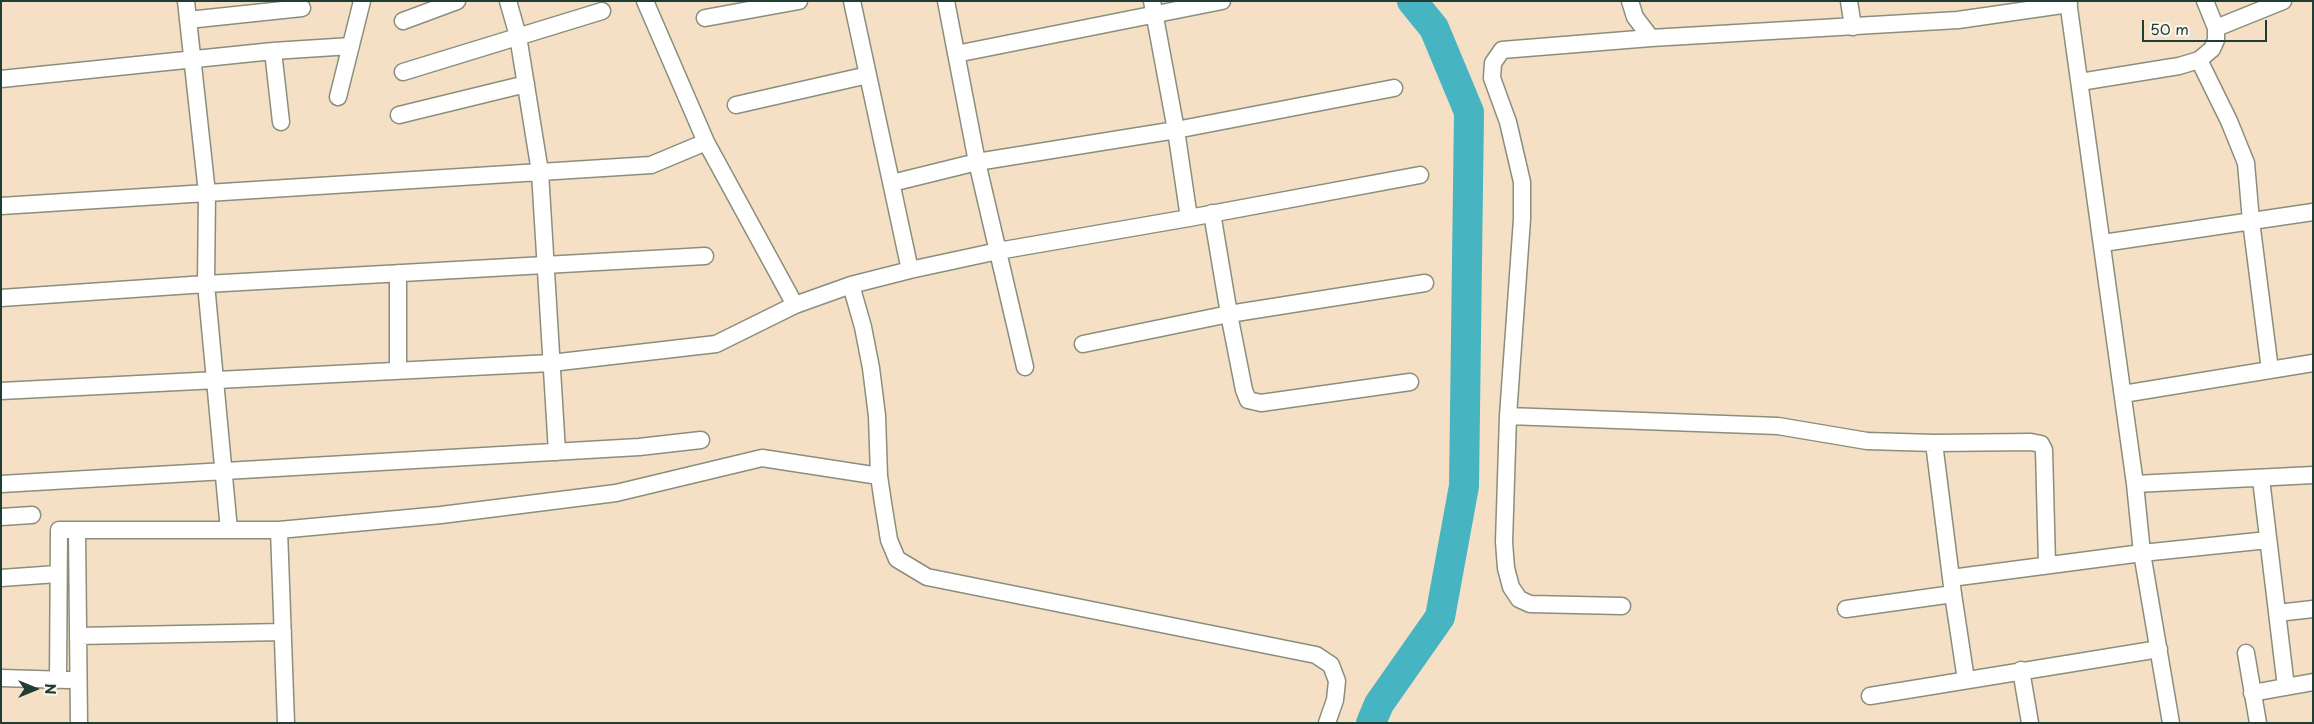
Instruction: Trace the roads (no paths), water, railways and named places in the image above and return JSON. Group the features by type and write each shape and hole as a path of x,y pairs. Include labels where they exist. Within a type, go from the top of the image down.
{"street":[{"path":"186,1 207,193 206,284 222,472 229,530"},
{"path":"338,98 362,1"},
{"path":"403,21 457,1"},
{"path":"508,1 518,36 540,172 557,452"},
{"path":"645,1 706,142 795,305"},
{"path":"705,18 799,1"},
{"path":"852,1 910,270"},
{"path":"946,1 977,162 1025,367"},
{"path":"956,54 1153,8 1222,1"},
{"path":"1630,1 1635,17 1650,38"},
{"path":"1849,1 1854,27"},
{"path":"2080,82 2180,66 2200,60 2212,49 2216,40 2216,28 2205,1"},
{"path":"2216,28 2283,1"},
{"path":"1622,606 1530,604 1519,599 1511,588 1504,542 1508,416 1522,220 1522,182 1508,122 1492,78 1493,63 1502,50 1650,38 1958,20 2069,2 2135,484 2142,553 2171,723"},
{"path":"188,20 302,8"},
{"path":"1153,8 1176,130 1189,218"},
{"path":"403,72 602,11"},
{"path":"1,79 273,51 351,46"},
{"path":"273,51 281,122"},
{"path":"2200,60 2230,121 2246,163 2251,221 2270,370"},
{"path":"736,105 868,75"},
{"path":"399,115 526,84"},
{"path":"892,182 977,162 1176,130 1394,88"},
{"path":"1,206 651,165 706,142"},
{"path":"1,391 551,363 716,344 795,305 851,285 910,270 998,251 1212,214 1420,175"},
{"path":"2103,243 2313,212"},
{"path":"1212,214 1229,314 1244,390 1248,400 1261,403 1410,382"},
{"path":"1,298 206,284 705,256"},
{"path":"398,273 398,370"},
{"path":"1083,344 1229,314 1425,283"},
{"path":"851,285 863,327 871,368 877,416 879,476 889,540 896,559 926,577 1316,655 1331,666 1337,681 1335,700 1327,723"},
{"path":"2123,394 2313,363"},
{"path":"1508,416 1778,426 1866,440 1934,443 2031,442 2041,444 2044,450 2047,564"},
{"path":"1,484 640,447 701,440"},
{"path":"1934,443 1966,680"},
{"path":"58,680 57,574 59,530 279,530 441,515 616,493 762,458 879,476"},
{"path":"2135,484 2313,475"},
{"path":"2261,479 2286,686"},
{"path":"1,517 32,515"},
{"path":"77,530 79,723"},
{"path":"279,530 286,723"},
{"path":"1951,578 2047,564 2268,540"},
{"path":"1,578 57,574"},
{"path":"1846,609 1953,594"},
{"path":"2277,614 2313,609"},
{"path":"78,636 283,632"},
{"path":"1870,696 2159,649"},
{"path":"2246,653 2258,723"},
{"path":"2021,670 2030,723"},
{"path":"1,678 78,680"},
{"path":"2252,693 2313,682"}],"waterway":[{"path":"1371,723 1379,704 1440,617 1464,486 1469,112 1434,28 1412,1"}]}
